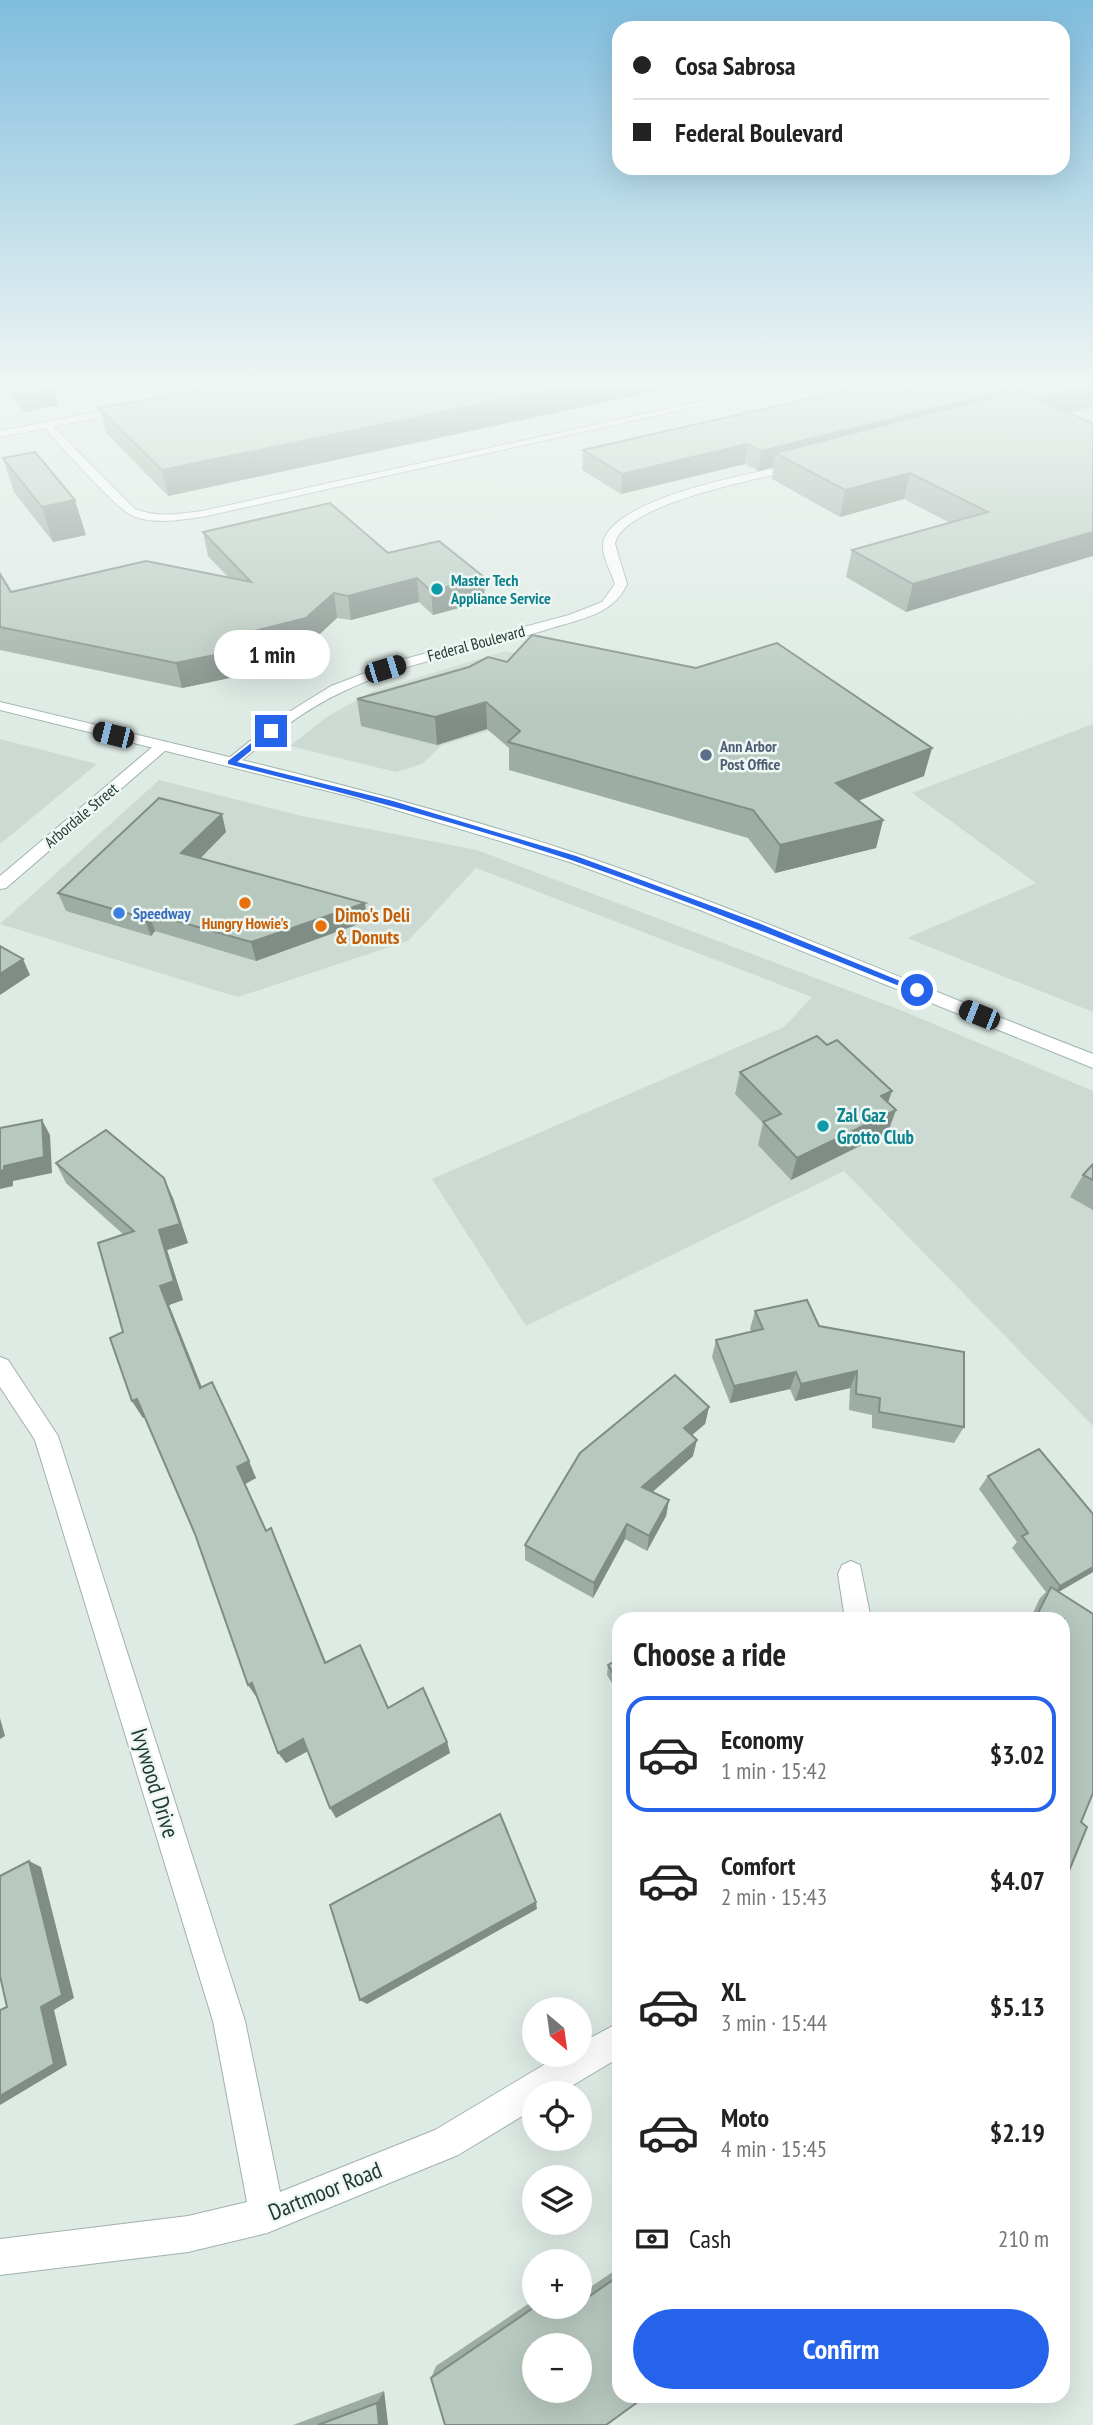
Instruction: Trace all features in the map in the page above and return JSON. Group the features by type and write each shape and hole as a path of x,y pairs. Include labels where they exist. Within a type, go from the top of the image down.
{"street":[{"path":"119,499 131,511 143,517 161,518 202,514 269,499"},
{"name":"Federal Boulevard","path":"230,762 306,706 336,689 408,662 606,605 616,595 621,584 609,553 609,540 615,529 633,515 673,499"},
{"path":"0,706 390,803 573,858 758,926 1093,1061"},
{"name":"Arbordale Street","path":"0,884 161,747"},
{"name":"Ivywood Drive","path":"0,1367 46,1436 229,2021 267,2215"},
{"path":"851,1574 857,1612"},
{"name":"Dartmoor Road","path":"0,2257 188,2234 267,2215 446,2143 612,2043"}],"shaded area":[{"path":"506,651 646,683 442,745 422,764 396,772 290,746 328,716 373,691"},
{"path":"1093,724 1093,1012 907,938 1036,883 912,793"},
{"path":"0,739 97,764 0,844"},
{"path":"159,780 302,816 477,850 903,1011 1093,1091 1093,1426 844,1171 526,1326 432,1179 784,1027 812,997 476,868 408,941 238,997 0,924"}],"building":[{"path":"36,499 75,500 42,507"},
{"path":"962,499 1093,499 1093,532 913,584 852,550 988,512"},
{"path":"330,503 388,553 439,541 484,577 431,591 417,578 348,596 334,593 306,618 254,631 234,651 176,663 0,627 0,574 11,592 146,561 251,582 203,532"},
{"path":"532,635 696,668 777,643 932,748 836,783 883,820 780,845 753,810 508,742 520,731 486,702 435,717 357,699 469,667 488,657 507,662"},
{"path":"159,798 222,814 181,853 365,903 251,942 149,913 144,918 58,893"},
{"path":"0,946 23,959 0,974"},
{"name":"Zal Gaz Grotto Club","path":"817,1036 827,1045 837,1040 892,1091 881,1096 896,1110 797,1158 763,1122 781,1114 740,1072"},
{"path":"42,1120 44,1157 4,1166 4,1170 0,1171 0,1128"},
{"path":"106,1130 164,1178 180,1224 159,1230 174,1281 160,1286 200,1388 212,1382 249,1461 237,1467 266,1531 271,1528 325,1663 360,1645 388,1708 423,1688 447,1742 330,1808 303,1739 278,1753 252,1683 248,1685 195,1534 137,1399 132,1401 110,1338 123,1332 98,1243 134,1231 56,1163"},
{"path":"1093,1164 1093,1180 1083,1175"},
{"path":"807,1300 819,1326 964,1352 964,1427 879,1412 880,1398 856,1394 857,1371 801,1384 796,1372 734,1386 716,1340 763,1329 755,1311"},
{"path":"675,1375 709,1407 684,1428 697,1440 642,1487 669,1500 649,1536 627,1524 594,1583 525,1545 580,1453"},
{"path":"1039,1449 1093,1514 1093,1567 1060,1586 1022,1536 1028,1533 988,1476"},
{"path":"1051,1587 1093,1614 1093,1793 1081,1822 1087,1827 1070,1868 1070,1612 1038,1612"},
{"path":"500,1814 536,1902 360,2000 330,1905"},
{"path":"29,1861 62,1995 41,2007 54,2064 0,2096 0,2010 7,2007 0,1976 0,1876"},
{"path":"612,2281 612,2403 636,2403 606,2425 445,2425 431,2378 522,2316 522,2319 592,2319 592,2294"},
{"path":"377,2403 379,2425 318,2425"}],"place":[{"name":"Master Tech Appliance Service","path":"437,589"},
{"name":"Ann Arbor Post Office","path":"706,755"},
{"name":"Hungry Howie's","path":"245,903"},
{"name":"Speedway","path":"119,913"},
{"name":"Dimo's Deli & Donuts","path":"321,926"},
{"name":"Zal Gaz Grotto Club","path":"823,1126"}],"route":[{"path":"271,731 230,762 390,803 573,858 758,926 917,990"}]}
